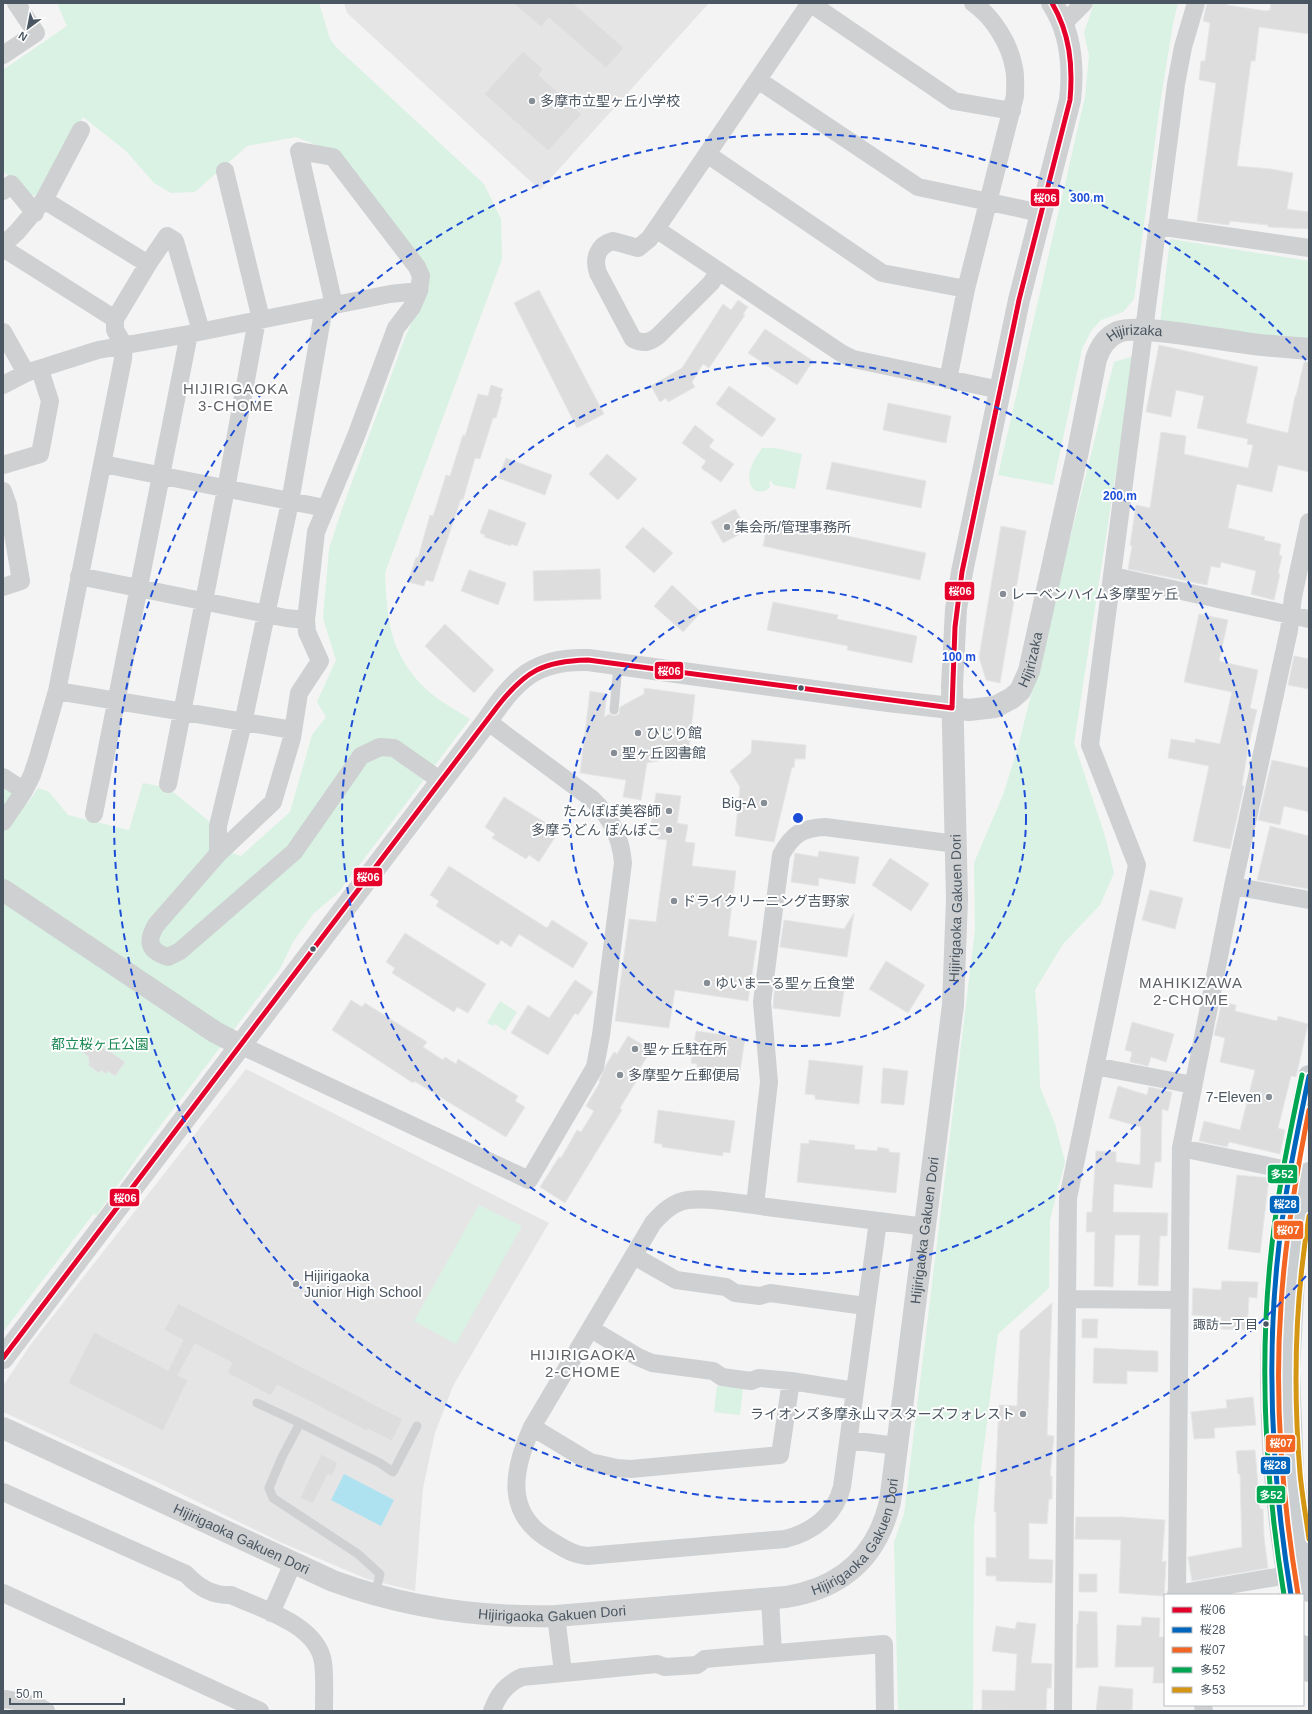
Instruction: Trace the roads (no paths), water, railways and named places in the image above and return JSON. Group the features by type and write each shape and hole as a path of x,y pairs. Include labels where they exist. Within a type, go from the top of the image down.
{"main road":[{"path":"1301,1581 1274,1469 1271,1360 1277,1264 1304,1173 1309,1076"},
{"path":"1304,1650 1309,1671"}],"street":[{"path":"3,55 36,34 16,3"},
{"path":"718,272 711,283 658,336 645,343 633,339 598,273 595,264 596,256 603,245 614,241 638,248 649,239 810,3 954,101 1012,111"},
{"path":"948,380 966,289 1015,96 1014,68 1006,44 989,17 973,3"},
{"name":"Hijirigaoka Gakuen Dori","path":"3,1428 332,1580 375,1594 457,1612 524,1617 556,1616 770,1599 803,1594 832,1584 852,1569 868,1552 876,1541 887,1517 890,1502 953,1005 957,899 952,708 954,627 958,596 1019,300 1070,100 1073,66 1063,24 1052,3"},
{"path":"1063,24 1084,3"},
{"path":"1063,1711 1068,1198 1138,865 1090,745 1176,84 1183,47 1196,3"},
{"path":"758,80 918,187 1041,213"},
{"path":"3,244 39,206 81,130"},
{"path":"218,854 218,826 243,722 290,502 329,306 299,151 333,156 417,267 421,276 419,291 412,307 396,328 356,436 316,532 306,620 307,632 320,661 299,693 293,730 273,802 218,854 156,925 150,935 149,941 154,950 161,955 168,957 180,951 294,852 361,756 380,748 394,748 441,781"},
{"path":"707,154 882,273 966,289"},
{"path":"168,784 259,319 225,171"},
{"path":"3,191 11,184 39,206 148,264"},
{"path":"1157,226 1309,248"},
{"path":"656,229 718,272 853,360 1000,390"},
{"path":"3,822 24,791 38,757 56,691 123,359 124,345 115,330 115,319 148,264 168,236 175,241 195,332 162,476 94,814"},
{"path":"3,248 115,319"},
{"path":"3,385 33,372 98,350 390,294 419,291"},
{"name":"Hijirizaka","path":"3,1358 487,721 504,696 525,674 545,665 568,659 588,660 969,710 987,709 999,705 1012,698 1020,691 1026,681 1031,664 1098,352 1105,341 1119,331 1143,329 1242,343 1309,349"},
{"path":"3,332 33,372 50,401 40,454 3,465"},
{"path":"103,464 325,508"},
{"path":"3,491 8,505 21,581 3,587"},
{"path":"1301,1581 1177,1594 1181,1148 1233,886 1289,630 1293,597 1309,522"},
{"path":"79,576 266,614 306,620"},
{"path":"1113,576 1309,619"},
{"path":"56,691 293,730"},
{"path":"3,890 228,1040 529,1180 595,1067 601,1035 623,863 622,852 612,823 597,804 487,721"},
{"path":"3,777 24,791"},
{"path":"755,1205 769,1082 762,1002 780,855 793,837 812,827 825,827 956,844"},
{"path":"1233,886 1309,900"},
{"path":"1095,1066 1193,1085"},
{"path":"1181,1148 1304,1173"},
{"path":"878,1221 865,1306 849,1440 839,1498 827,1517 805,1533 785,1538 587,1556 578,1555 547,1539 527,1521 522,1511 516,1487 519,1464 525,1443 532,1427 653,1223 667,1209 688,1200 700,1200 755,1205 926,1227"},
{"path":"634,1256 676,1280 726,1287 735,1292 760,1296 770,1294 865,1306"},
{"path":"1068,1299 1179,1300"},
{"path":"591,1329 622,1348 652,1363 713,1371 722,1377 751,1381 760,1378 791,1381 855,1392"},
{"path":"532,1427 590,1462 617,1468 631,1469 780,1455 791,1381"},
{"path":"849,1440 897,1446"},
{"path":"3,1492 186,1574 195,1584 220,1596 231,1595 271,1613 305,1631 318,1648 323,1661 324,1711"},
{"path":"271,1613 293,1563"},
{"path":"3,1592 260,1711"},
{"path":"770,1599 774,1653"},
{"path":"556,1616 563,1672"},
{"path":"492,1711 497,1698 506,1687 514,1680 522,1677 657,1664 665,1667 697,1665 705,1659 884,1644 885,1711"},
{"path":"3,1700 38,1706 46,1711"}],"lane":[{"path":"614,710 618,665"},
{"path":"257,1403 380,1463 393,1472 417,1426"},
{"path":"300,1423 269,1488 273,1498 358,1554 380,1574 375,1594"}],"water":[{"path":"344,1474 394,1500 381,1526 331,1500"}],"place":[{"name":"多摩市立聖ヶ丘小学校","path":"532,101"},
{"name":"集会所/管理事務所","path":"727,527"},
{"name":"レーベンハイム多摩聖ヶ丘","path":"1003,594"},
{"name":"ひじり館","path":"638,733"},
{"name":"聖ヶ丘図書館","path":"614,753"},
{"name":"Big-A","path":"764,803"},
{"name":"たんぽぽ美容師","path":"669,811"},
{"name":"多摩うどん ぽんぽこ","path":"669,830"},
{"name":"ドライクリーニング吉野家","path":"674,901"},
{"name":"ゆいまーる聖ヶ丘食堂","path":"707,983"},
{"name":"聖ヶ丘駐在所","path":"635,1049"},
{"name":"多摩聖ケ丘郵便局","path":"620,1075"},
{"name":"7-Eleven","path":"1269,1097"},
{"name":"Hijirigaoka Junior High School","path":"296,1284"},
{"name":"諏訪一丁目","path":"1266,1324"},
{"name":"ライオンズ多摩永山マスターズフォレスト","path":"1023,1414"}],"district":[{"name":"HIJIRIGAOKA 3-CHOME","path":"236,396"},
{"name":"MAHIKIZAWA 2-CHOME","path":"1191,990"},
{"name":"HIJIRIGAOKA 2-CHOME","path":"583,1362"}],"park label":[{"name":"都立桜ヶ丘公園","path":"100,1044"}]}
